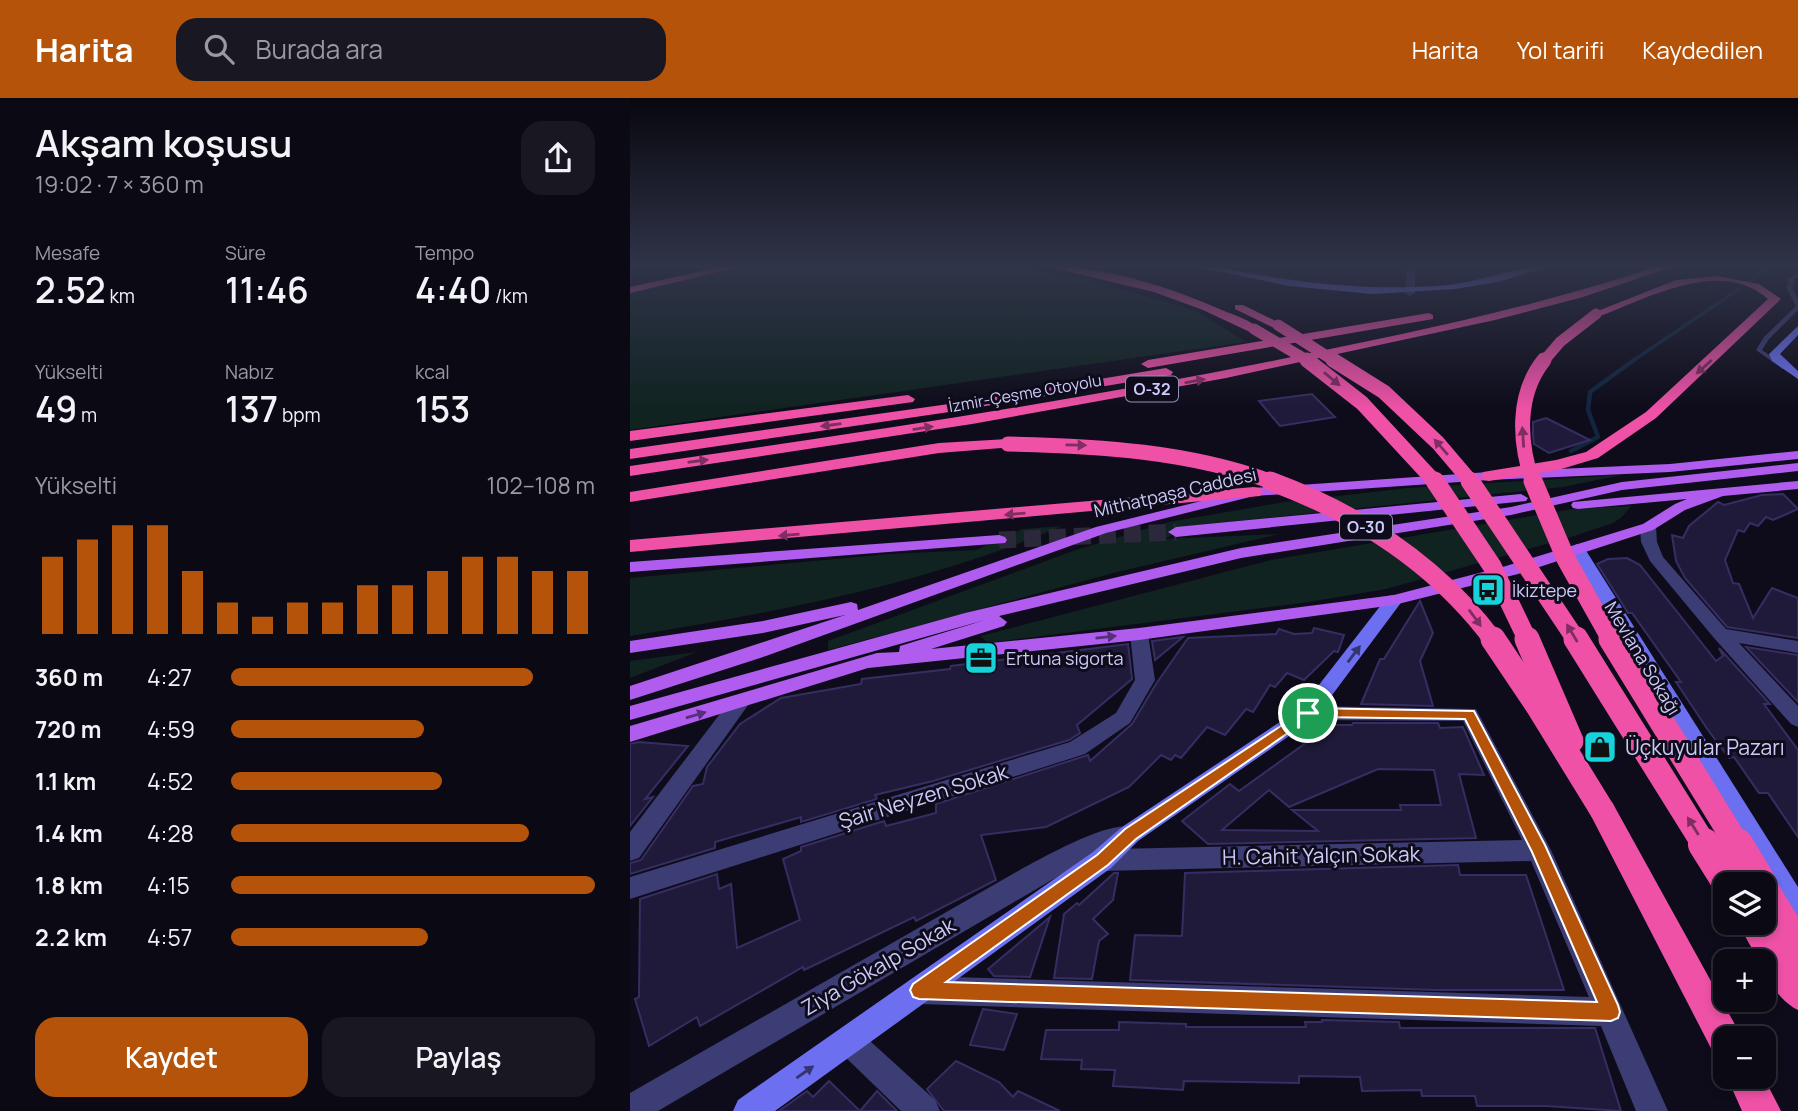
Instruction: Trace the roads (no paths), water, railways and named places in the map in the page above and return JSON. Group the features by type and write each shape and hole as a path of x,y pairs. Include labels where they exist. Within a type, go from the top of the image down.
{"highway":[{"path":"1222,314 1254,329 1309,361 1354,398 1406,447 1457,512 1492,566 1602,810"},
{"path":"1254,314 1278,325 1384,392 1438,443 1476,488 1543,586 1722,872"},
{"name":"İzmir-Çeşme Otoyolu","path":"630,471 1006,415 1210,378 1500,314"},
{"path":"1596,314 1564,337 1544,359 1532,380 1523,404 1521,433 1524,457 1550,529 1589,600 1754,872"},
{"path":"1489,476 1558,465 1592,455 1651,415 1760,314"},
{"name":"İzmir-Çeşme Otoyolu","path":"630,436 1126,368 1435,316 1338,339 1196,367 956,407 630,454"},
{"name":"O-30","path":"630,497 939,448 1008,444 1127,448 1237,469 1306,495 1388,540 1420,563 1467,608 1513,669 1602,810 1717,1026"},
{"path":"630,547 893,526 1254,492"},
{"path":"1776,909 1798,946"},
{"path":"1761,935 1798,993"},
{"path":"1750,1089 1762,1111"}],"main road":[{"path":"1796,372 1776,359 1774,354 1798,328"},
{"path":"1796,372 1789,352 1798,341"},
{"path":"1489,476 1798,444"},
{"name":"Mithatpaşa Caddesi","path":"630,693 759,652 1101,530 1254,492 1489,476 1670,468 1798,455"},
{"path":"1177,532 1420,510 1798,467"},
{"path":"1511,510 1798,485"},
{"path":"630,712 965,619 1241,553 1511,510 1622,486"},
{"path":"868,662 1139,634 1394,600 1512,570 1648,527 1680,507 1717,494"},
{"path":"630,567 999,540"},
{"name":"Mevlana Sokağı","path":"1577,549 1798,910"},
{"path":"630,734 1044,608 1090,590"},
{"path":"630,646 763,627 916,594"},
{"name":"Ziya Gökalp Sokak","path":"749,1111 1102,860 1130,834 1308,713 1394,600"}],"street":[{"path":"1648,527 1649,542 1656,558 1720,634 1798,719"},
{"name":"Şair Neyzen Sokak","path":"630,888 1077,748 1123,718 1145,680 1139,634"},
{"path":"1720,634 1798,647"},
{"path":"630,851 739,703"},
{"path":"1308,713 1469,714 1539,850 1652,1111"},
{"name":"Ziya Gökalp Sokak","path":"630,1110 1034,875 1087,847 1130,834"},
{"name":"H. Cahit Yalçın Sokak","path":"1102,860 1539,850"},
{"path":"919,990 1611,1012"},
{"path":"849,1041 924,1111"}],"lane":[{"path":"1790,314 1766,338 1759,350 1796,372"}],"waterway":[{"path":"1631,362 1702,314"},
{"path":"1571,451 1598,437 1588,410 1590,392 1634,360"}],"tunnel":[{"path":"999,540 1176,532"}],"place":[{"name":"İkiztepe","path":"1488,590"},
{"name":"Ertuna sigorta","path":"981,658"},
{"name":"Üçkuyular Pazarı","path":"1600,747"}]}
